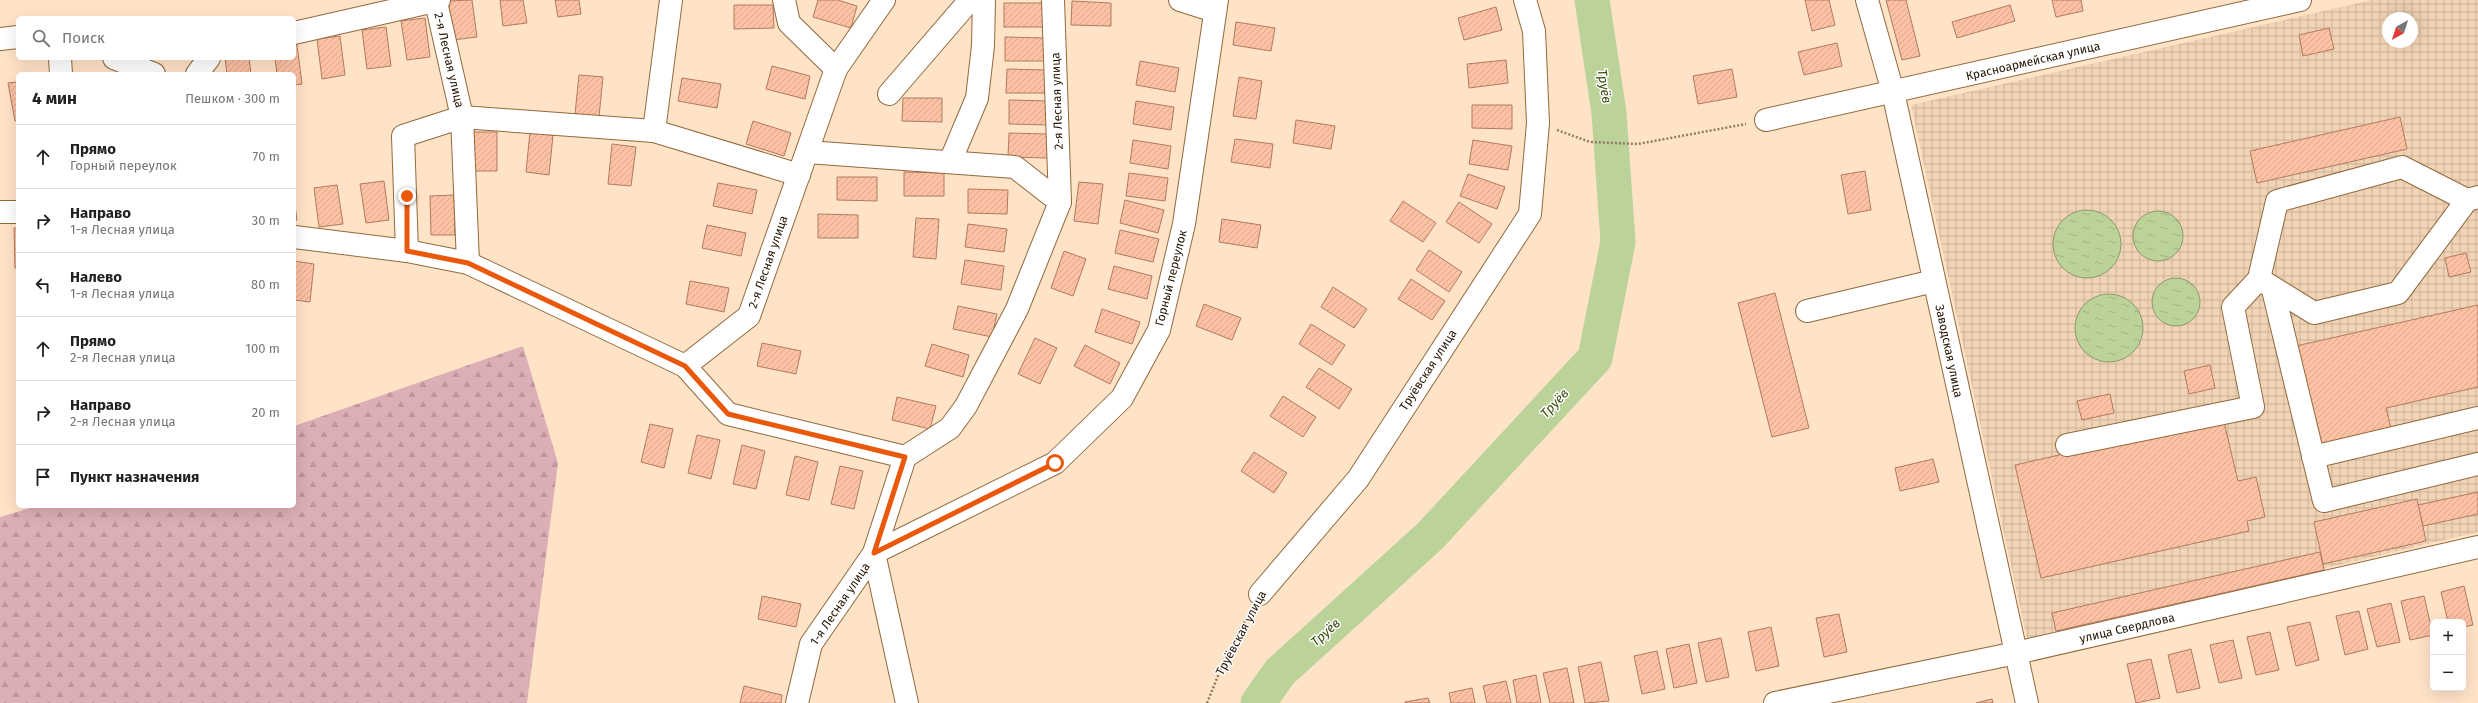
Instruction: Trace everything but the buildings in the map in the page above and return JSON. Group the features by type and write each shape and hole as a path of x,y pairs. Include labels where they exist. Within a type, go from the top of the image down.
{"street":[{"path":"654,131 671,0"},
{"path":"784,0 789,24 836,69"},
{"name":"2-я Лесная улица","path":"685,366 749,316 836,69 884,0"},
{"path":"888,94 970,0"},
{"path":"950,162 977,98 983,46 984,0"},
{"name":"2-я Лесная улица","path":"905,457 950,428 966,406 1017,309 1060,202 1053,0"},
{"path":"1180,0 1216,6"},
{"name":"Труёвская улица","path":"1260,594 1358,479 1530,214 1538,123 1534,31 1525,0"},
{"name":"Заводская улица","path":"1867,0 1893,92 2027,703"},
{"name":"Красноармейская улица","path":"1766,120 2300,0"},
{"name":"2-я Лесная улица","path":"296,33 438,1 462,117 468,263"},
{"name":"Горный переулок","path":"874,553 1055,463 1122,398 1159,330 1184,224 1216,6"},
{"path":"0,39 16,37"},
{"path":"60,60 62,72"},
{"path":"119,60 149,72"},
{"path":"198,72 207,60"},
{"name":"2-я Лесная улица","path":"407,251 407,196 402,136 462,117 654,131 799,175"},
{"path":"807,152 1015,167 1060,202"},
{"path":"2266,285 2314,313 2398,293 2473,198 2402,167 2277,201 2266,285 2324,501 2478,464"},
{"path":"0,212 16,212"},
{"path":"296,237 407,251 468,263 685,366 728,414 905,457"},
{"path":"1807,310 1934,281"},
{"path":"2067,445 2253,407 2233,307 2266,285"},
{"path":"2313,457 2478,418"},
{"name":"1-я Лесная улица","path":"797,703 811,644 874,553 905,457"},
{"name":"улица Свердлова","path":"1775,703 2016,654 2478,547"},
{"name":"1-я Лесная улица","path":"874,553 907,703"}],"path":[{"path":"1538,123 1590,142 1638,144 1766,120"},
{"name":"Труёвская улица","path":"1207,703 1222,666 1260,594"}],"shaded area":[{"path":"2372,0 2478,0 2478,532 2027,639 1911,105"}],"green space":[{"path":"523,346 558,463 527,703 0,703 0,517 30,508 296,508 296,425"}],"water":[{"path":"2087,210 2100,213 2111,220 2118,231 2121,244 2118,257 2111,268 2100,275 2087,278 2074,275 2063,268 2056,257 2053,244 2056,231 2063,220 2074,213"},
{"path":"2153,211 2163,211 2176,218 2183,231 2183,241 2176,254 2163,261 2153,261 2144,257 2137,250 2133,241 2133,231 2137,222 2144,215"},
{"path":"2176,278 2185,280 2193,285 2198,293 2200,302 2198,311 2193,319 2185,324 2176,326 2167,324 2159,319 2154,311 2152,302 2154,293 2159,285 2167,280"},
{"path":"2102,294 2116,294 2128,300 2137,309 2143,321 2141,341 2133,352 2122,360 2116,362 2102,362 2096,360 2085,352 2077,341 2075,335 2075,321 2077,315 2085,304 2096,296"}],"waterway":[{"name":"Труёв","path":"1258,703 1280,672 1430,536 1595,358 1618,242 1609,113 1592,0"}],"route":[{"path":"407,196 407,251 468,263 685,366 728,414 905,457 874,553 1055,463"}]}
